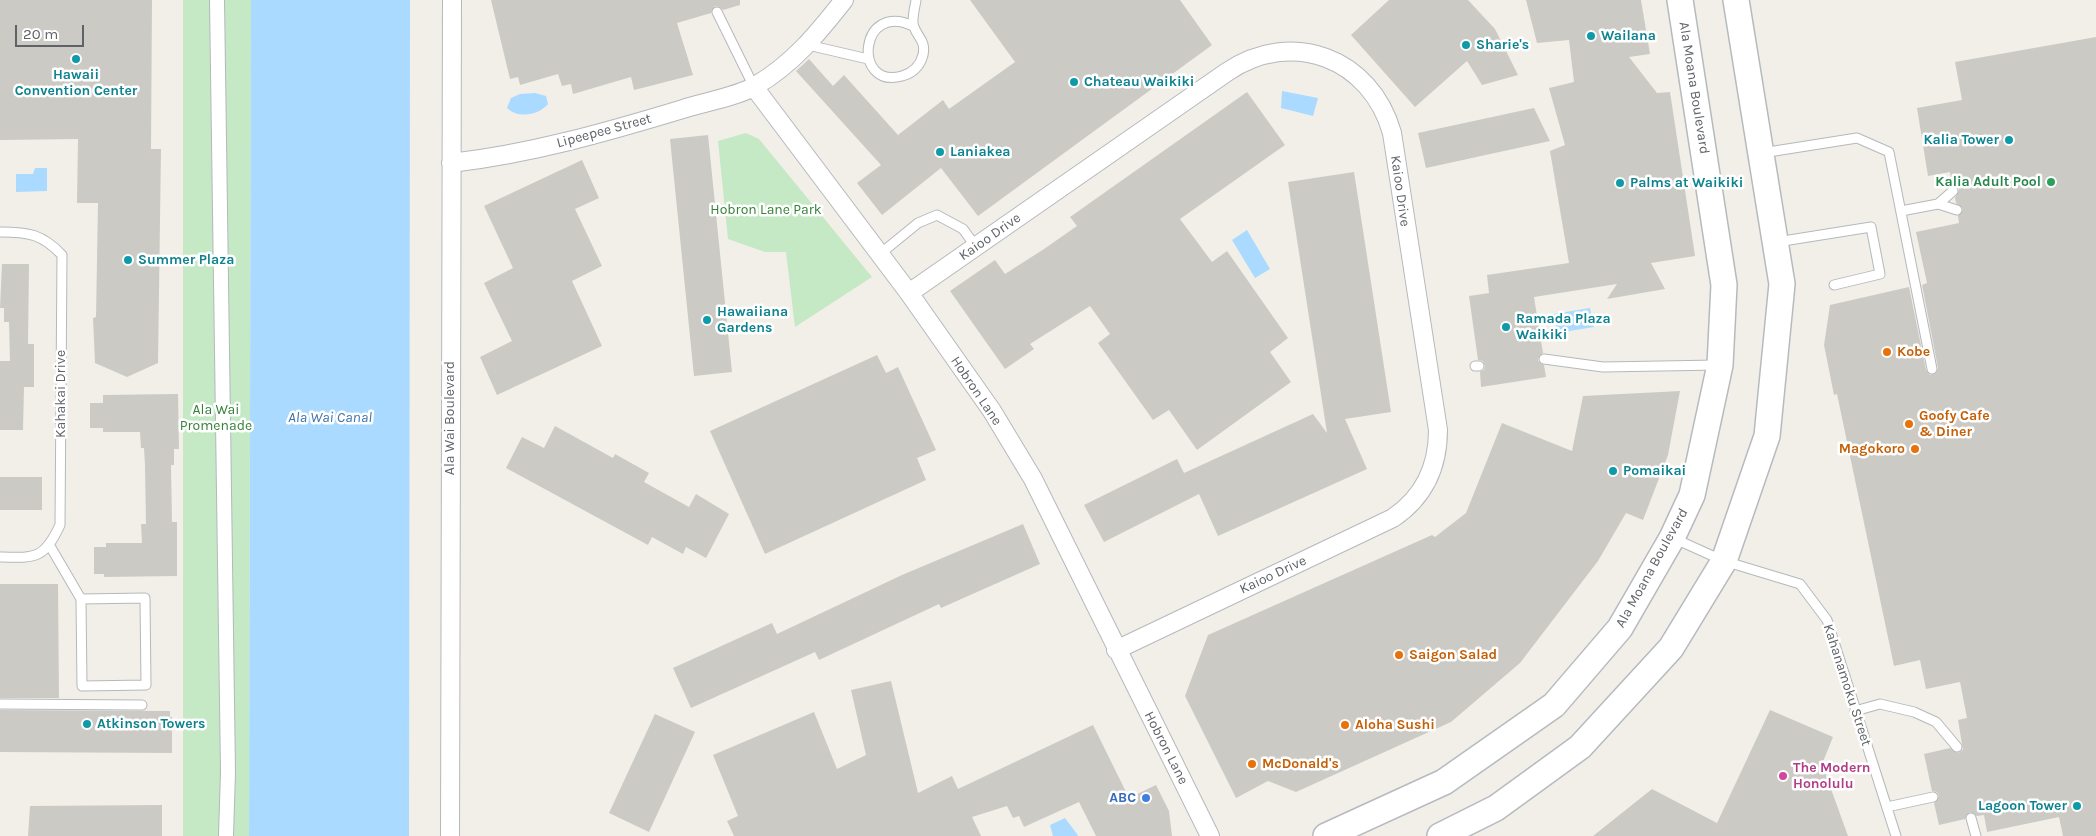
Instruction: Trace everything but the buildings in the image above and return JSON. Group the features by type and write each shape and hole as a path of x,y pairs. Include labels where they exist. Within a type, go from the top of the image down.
{"main road":[{"name":"Ala Moana Boulevard","path":"1326,836 1444,782 1554,705 1620,628 1672,538 1692,495 1720,365 1724,285 1680,0"},
{"path":"1440,836 1496,808 1580,747 1671,648 1724,561 1767,436 1782,284 1777,242 1736,0"},
{"path":"1741,28 1745,0"}],"street":[{"path":"217,0 228,772 226,836"},
{"name":"Ala Wai Boulevard","path":"450,836 452,0"},
{"path":"754,87 788,63 808,45 844,0"},
{"name":"Kaioo Drive","path":"909,293 1236,67 1260,56 1296,52 1321,56 1343,66 1371,90 1389,122 1438,430 1436,461 1428,480 1417,498 1393,518 1116,650"},
{"name":"Lipeepee Street","path":"451,163 503,157 605,131 754,87"},
{"name":"Hobron Lane","path":"754,87 909,293 992,412 1033,479 1116,650 1210,836"}],"lane":[{"path":"913,26 916,0"},
{"path":"717,12 754,87"},
{"path":"808,45 868,59 880,73 889,77 908,75 921,61 924,52 920,33 913,26 896,20 878,25 868,40 868,59"},
{"path":"1762,153 1857,138 1889,152 1932,369"},
{"path":"1938,204 1953,191"},
{"path":"1901,211 1938,204 1957,210"},
{"path":"880,254 918,223 937,215 963,229 976,247"},
{"path":"1777,242 1871,227 1880,274 1834,285"},
{"name":"Kahakai Drive","path":"0,232 18,232 47,240 62,256 60,525 50,546"},
{"path":"1544,359 1603,367 1720,365"},
{"name":"Kahanamoku Street","path":"1672,538 1724,561 1800,584 1827,620 1896,836"},
{"path":"0,557 30,558 50,546 81,599 82,686 146,685 145,598 81,599"},
{"path":"0,704 142,705"},
{"path":"1855,711 1880,704 1914,712 1936,722 1957,747"},
{"path":"1887,807 1933,797"},
{"path":"1971,818 1976,836"}],"green space":[{"name":"Ala Wai Promenade","path":"183,0 251,0 249,836 183,836"},
{"name":"Hobron Lane Park","path":"746,133 759,139 872,277 795,327 786,252 765,252 728,239 718,141"}],"water":[{"name":"Ala Wai Canal","path":"251,0 410,0 409,836 249,836"},
{"path":"1282,91 1318,98 1313,116 1281,108"},
{"path":"535,93 546,96 548,104 539,111 517,114 507,108 511,98 520,94"},
{"path":"35,168 47,168 47,191 16,192 16,174 33,174"},
{"path":"1247,230 1270,269 1255,278 1232,240"},
{"path":"1590,308 1594,327 1557,333 1554,314"},
{"path":"1065,818 1078,836 1053,836 1050,825"}],"place":[{"name":"Wailana","path":"1591,36"},
{"name":"Sharie's","path":"1466,45"},
{"name":"Hawaii Convention Center","path":"76,59"},
{"name":"Chateau Waikiki","path":"1074,82"},
{"name":"Kalia Tower","path":"2009,140"},
{"name":"Laniakea","path":"940,152"},
{"name":"Kalia Adult Pool","path":"2051,182"},
{"name":"Palms at Waikiki","path":"1620,183"},
{"name":"Summer Plaza","path":"128,260"},
{"name":"Hawaiiana Gardens","path":"707,320"},
{"name":"Ramada Plaza Waikiki","path":"1506,327"},
{"name":"Kobe","path":"1887,352"},
{"name":"Goofy Cafe & Diner","path":"1909,424"},
{"name":"Magokoro","path":"1915,449"},
{"name":"Pomaikai","path":"1613,471"},
{"name":"Saigon Salad","path":"1399,655"},
{"name":"Atkinson Towers","path":"87,724"},
{"name":"Aloha Sushi","path":"1345,725"},
{"name":"McDonald's","path":"1252,764"},
{"name":"The Modern Honolulu","path":"1783,776"},
{"name":"ABC","path":"1146,798"},
{"name":"Lagoon Tower","path":"2077,806"}]}
